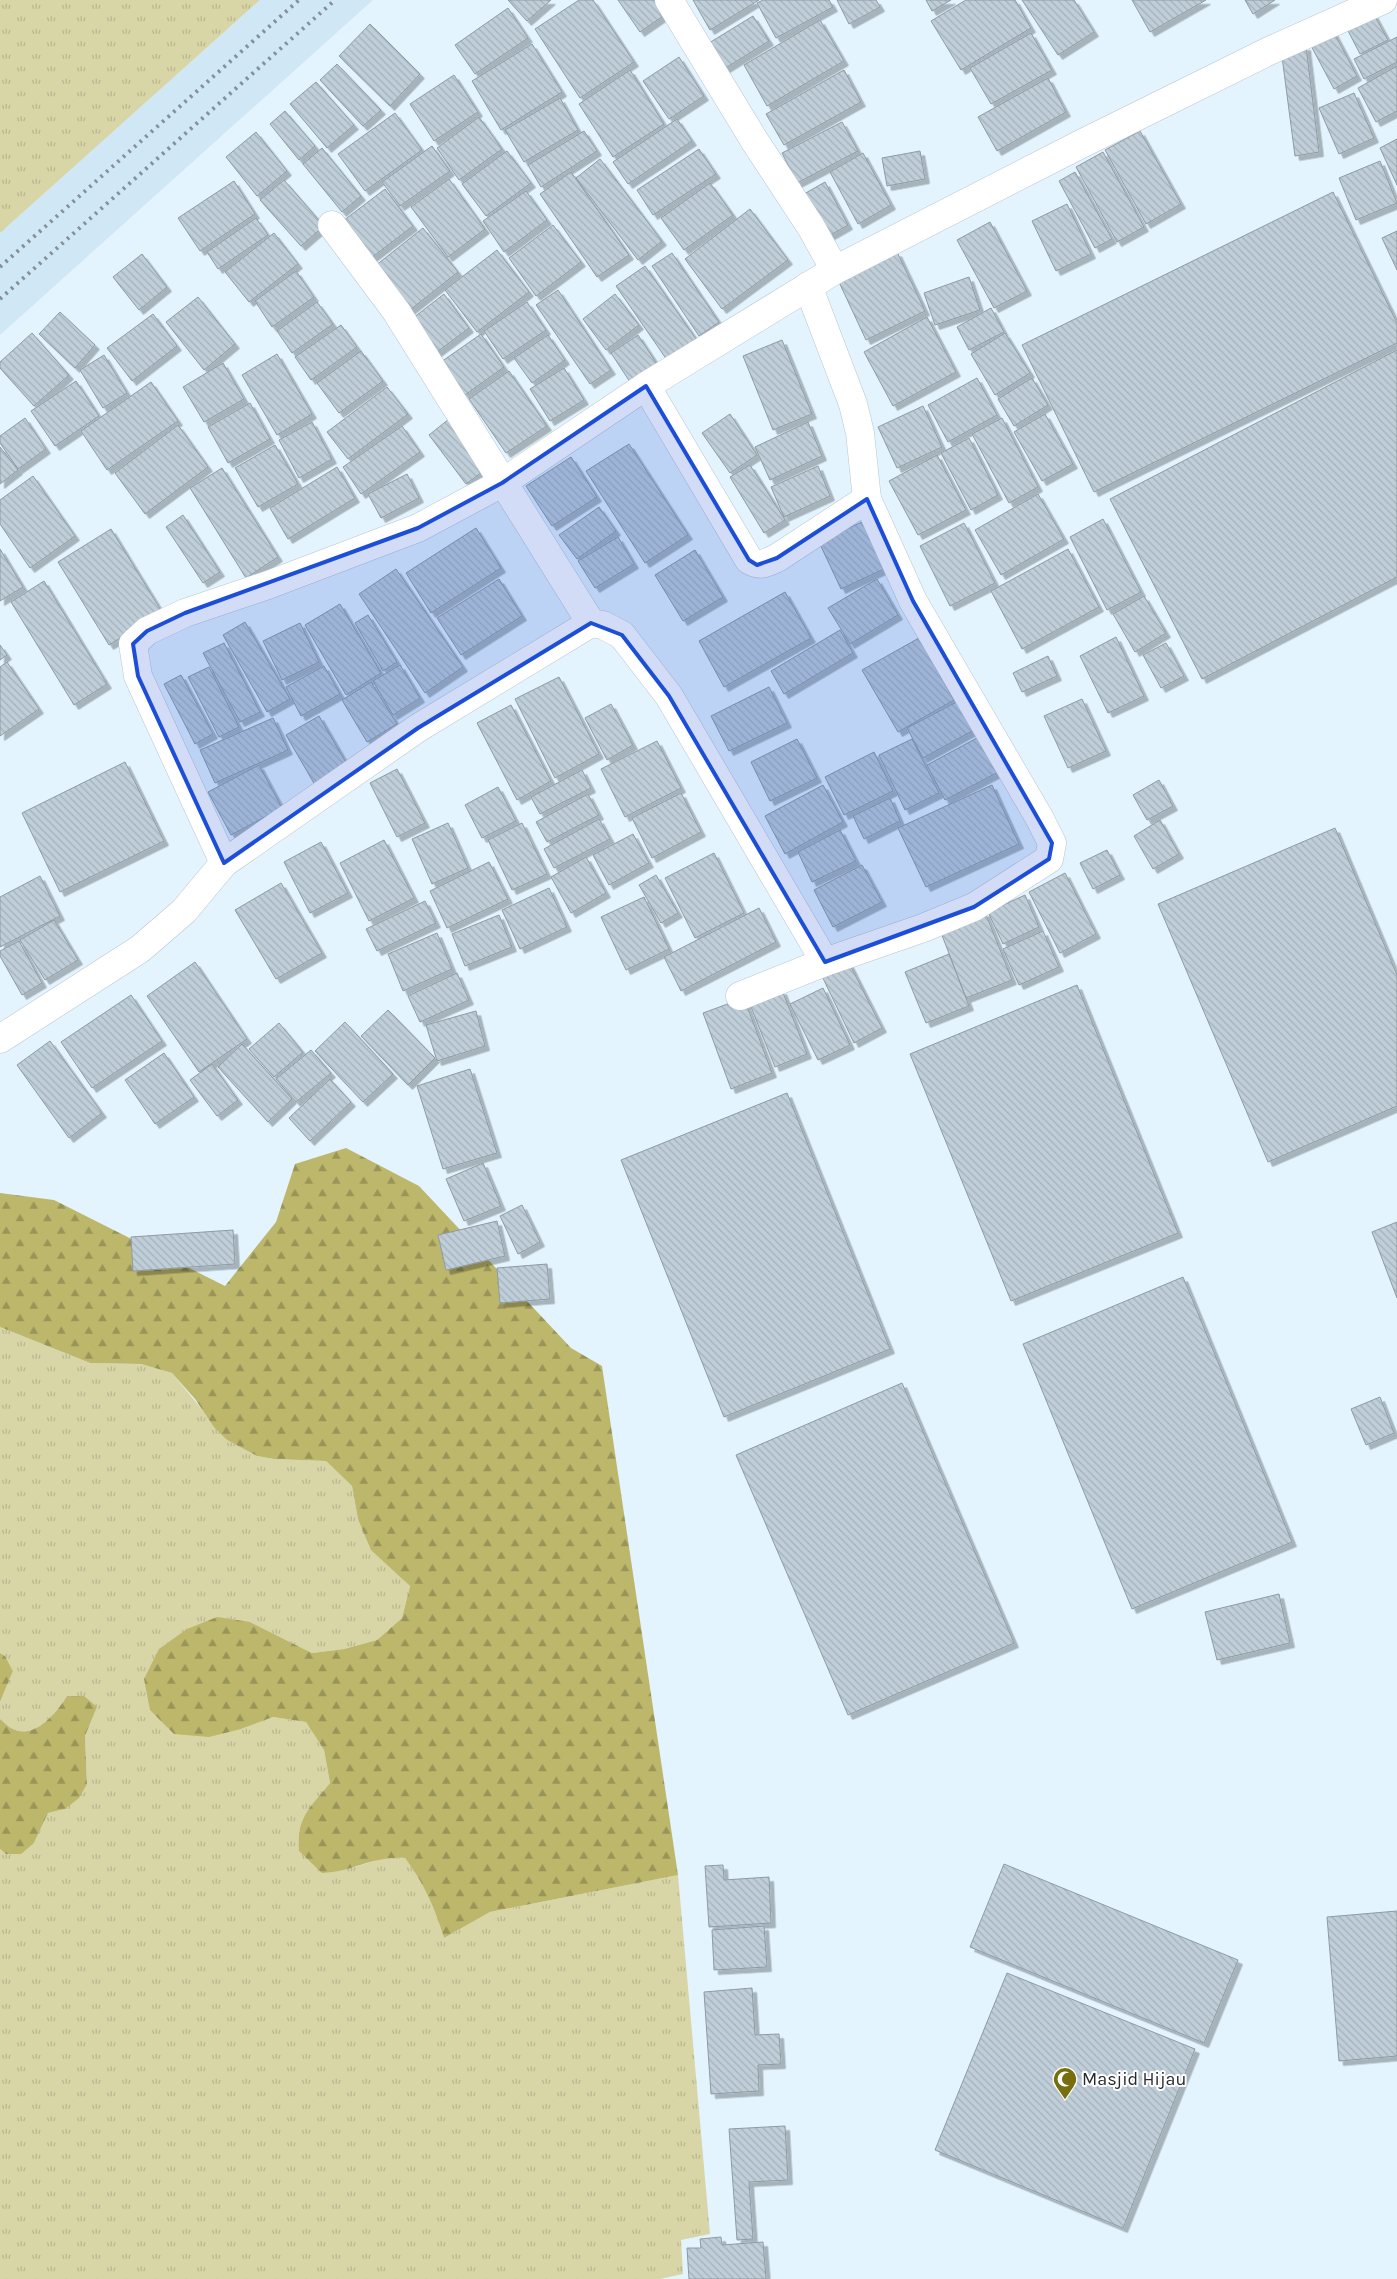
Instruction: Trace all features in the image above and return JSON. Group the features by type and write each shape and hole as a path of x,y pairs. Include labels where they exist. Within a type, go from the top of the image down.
{"street":[{"path":"669,0 754,140 811,227 835,270"},
{"path":"224,862 138,676 133,644 147,631 185,614 418,528 502,483 646,386 835,270 1233,69 1382,0"},
{"path":"332,225 396,311 591,623"},
{"path":"740,996 825,962 923,928 974,907 1048,859 1052,843 1008,762 913,601 867,499 860,432 853,404 808,286"},
{"path":"646,386 750,560 757,565 766,564 777,558 867,499"},
{"path":"0,1039 140,950 184,910 224,862 418,728 591,623 602,625 622,635 669,696 825,962"}],"highlighted area":[{"path":"646,386 749,560 757,565 777,558 867,499 913,601 1052,843 1049,859 974,907 825,962 669,696 622,635 591,623 418,728 224,863 138,676 133,644 147,631 185,613 418,528 502,483"}],"shaded area":[{"path":"260,0 373,0 0,335 0,233"}],"green space":[{"path":"0,0 260,0 0,233"},
{"path":"346,1148 419,1186 571,1348 602,1366 678,1875 490,1912 444,1938 428,1896 405,1858 382,1859 343,1870 322,1873 299,1851 302,1821 330,1783 324,1750 306,1722 273,1717 241,1729 209,1737 174,1734 150,1710 144,1679 159,1649 187,1629 217,1617 250,1622 312,1653 344,1649 377,1640 402,1618 410,1586 371,1550 358,1519 352,1486 326,1461 274,1459 257,1456 227,1440 214,1427 195,1399 172,1373 141,1364 90,1363 0,1327 0,1193 54,1200 225,1286 276,1222 295,1164"},
{"path":"0,1327 90,1363 141,1364 172,1373 227,1440 257,1456 274,1459 326,1461 352,1486 358,1519 397,1573 410,1586 402,1618 377,1640 344,1649 312,1653 250,1622 241,1729 273,1717 306,1722 324,1750 330,1783 302,1821 299,1851 355,1867 387,1857 405,1858 417,1874 435,1907 444,1938 490,1912 678,1875 710,2234 681,2240 683,2274 660,2279 0,2279 0,1849 6,1854 34,1843 48,1813 65,1809 87,1784 85,1736 97,1707 67,1696 44,1723 29,1731 13,1729 0,1719 0,1702 13,1671 5,1656 0,1653"},
{"path":"0,1653 5,1656 13,1671 0,1702"},
{"path":"67,1696 84,1696 97,1707 85,1736 87,1784 79,1798 65,1809 48,1813 34,1843 21,1854 6,1854 0,1849 0,1719 13,1729 29,1731 44,1723"}],"building":[{"path":"508,0 551,0 527,21"},
{"path":"579,0 593,0 634,62 580,98 535,29"},
{"path":"618,0 661,0 669,12 640,32"},
{"path":"693,0 759,0 710,30"},
{"path":"763,0 829,0 833,7 776,38 757,3"},
{"path":"837,0 876,0 880,7 849,24"},
{"path":"926,0 951,0 932,11"},
{"path":"966,0 1015,0 1031,28 961,70 931,21"},
{"path":"1022,0 1074,0 1094,32 1058,55"},
{"path":"1132,0 1206,0 1150,32"},
{"path":"1245,0 1275,0 1253,14"},
{"path":"508,8 528,38 475,74 455,45"},
{"path":"1372,11 1388,40 1360,54 1345,25"},
{"path":"753,16 769,41 724,69 709,43"},
{"path":"820,20 844,61 767,106 744,65"},
{"path":"370,24 420,74 390,106 339,56"},
{"path":"1331,27 1357,76 1334,89 1308,40"},
{"path":"1031,33 1052,70 991,104 970,68"},
{"path":"1397,37 1397,62 1364,79 1354,59"},
{"path":"532,44 562,92 501,130 472,81"},
{"path":"1306,46 1319,152 1295,156 1281,49"},
{"path":"679,57 704,96 669,119 643,81"},
{"path":"337,64 381,110 363,126 320,80"},
{"path":"1397,66 1397,111 1376,122 1358,88"},
{"path":"630,70 664,124 613,157 579,104"},
{"path":"844,70 861,102 784,145 766,114"},
{"path":"454,75 478,112 434,141 410,104"},
{"path":"1048,78 1066,112 997,151 978,117"},
{"path":"316,82 354,125 327,148 290,104"},
{"path":"1354,93 1374,138 1339,154 1319,108"},
{"path":"560,98 578,130 524,162 505,130"},
{"path":"285,111 315,146 299,160 270,124"},
{"path":"395,113 422,150 365,191 338,154"},
{"path":"479,117 502,149 459,180 437,148"},
{"path":"677,119 692,141 628,184 613,162"},
{"path":"842,122 858,151 797,183 782,153"},
{"path":"584,131 597,151 541,187 528,165"},
{"path":"1140,131 1181,204 1146,224 1105,150"},
{"path":"256,132 287,171 257,196 226,157"},
{"path":"1397,139 1397,185 1380,148"},
{"path":"432,146 450,171 400,206 382,182"},
{"path":"322,148 361,196 342,212 303,164"},
{"path":"699,149 716,174 653,215 637,190"},
{"path":"507,151 531,183 486,216 462,184"},
{"path":"920,151 925,179 887,186 882,158"},
{"path":"1103,152 1144,227 1117,242 1076,167"},
{"path":"863,153 891,205 858,224 830,172"},
{"path":"600,159 662,241 638,260 576,178"},
{"path":"1380,161 1397,203 1356,220 1339,178"},
{"path":"571,172 629,255 597,277 540,194"},
{"path":"1075,172 1112,239 1095,248 1059,181"},
{"path":"449,179 485,229 448,257 411,207"},
{"path":"284,180 324,226 301,246 260,200"},
{"path":"234,181 255,214 200,251 178,218"},
{"path":"825,182 848,225 827,237 804,194"},
{"path":"710,183 733,215 684,250 661,218"},
{"path":"385,189 413,226 371,258 343,221"},
{"path":"526,191 547,220 504,252 483,221"},
{"path":"1333,192 1397,323 1397,343 1094,492 1022,345"},
{"path":"1067,204 1091,254 1056,271 1032,221"},
{"path":"750,209 788,260 722,309 685,259"},
{"path":"256,218 268,235 218,269 207,252"},
{"path":"990,222 1027,291 994,308 957,240"},
{"path":"553,225 581,262 536,296 509,258"},
{"path":"423,228 458,272 410,310 375,266"},
{"path":"1397,231 1397,270 1382,238"},
{"path":"274,233 298,264 249,302 225,272"},
{"path":"497,250 529,292 477,332 445,290"},
{"path":"897,252 925,311 866,340 838,280"},
{"path":"672,253 719,322 699,336 652,266"},
{"path":"142,254 167,287 139,310 113,277"},
{"path":"645,266 696,339 667,360 616,286"},
{"path":"296,271 314,297 272,327 255,301"},
{"path":"969,277 980,310 935,325 924,293"},
{"path":"558,290 611,370 590,384 536,305"},
{"path":"444,294 469,328 433,355 408,322"},
{"path":"615,294 639,325 606,350 583,319"},
{"path":"198,297 235,344 204,370 166,322"},
{"path":"317,302 333,324 292,353 277,331"},
{"path":"527,302 546,330 503,359 484,331"},
{"path":"991,308 1004,332 969,350 957,327"},
{"path":"60,312 95,345 75,368 39,334"},
{"path":"153,314 177,346 132,381 107,348"},
{"path":"927,317 956,372 893,406 864,352"},
{"path":"341,325 357,347 311,380 295,357"},
{"path":"32,333 69,375 34,406 0,368 0,362"},
{"path":"1005,333 1030,373 995,395 971,354"},
{"path":"481,334 504,367 465,395 441,362"},
{"path":"548,335 565,360 532,383 514,358"},
{"path":"638,335 659,367 632,385 611,353"},
{"path":"782,340 812,414 773,430 743,356"},
{"path":"1397,350 1397,577 1202,679 1110,499"},
{"path":"361,351 383,381 339,413 317,383"},
{"path":"277,354 312,414 277,435 242,375"},
{"path":"104,355 127,393 103,408 80,370"},
{"path":"223,363 244,399 204,422 183,387"},
{"path":"564,368 584,400 550,421 530,389"},
{"path":"509,371 547,426 506,453 469,399"},
{"path":"977,378 997,415 948,442 928,405"},
{"path":"1032,378 1048,405 1014,426 998,399"},
{"path":"76,381 99,416 55,446 31,411"},
{"path":"151,382 178,421 107,470 81,431"},
{"path":"387,387 408,414 348,459 327,432"},
{"path":"250,403 270,439 228,463 208,427"},
{"path":"923,406 942,447 897,468 878,427"},
{"path":"730,414 757,455 730,473 702,433"},
{"path":"1045,414 1073,464 1042,481 1014,432"},
{"path":"25,418 46,449 18,469 0,443 0,436"},
{"path":"1002,418 1038,487 1009,503 972,434"},
{"path":"449,419 486,469 466,484 429,435"},
{"path":"312,422 332,459 299,478 279,440"},
{"path":"808,422 822,456 770,480 755,447"},
{"path":"178,425 208,467 145,514 115,473"},
{"path":"402,426 420,452 361,494 343,467"},
{"path":"969,438 998,495 971,510 941,453"},
{"path":"629,444 688,535 645,563 586,471"},
{"path":"275,445 298,484 258,507 235,468"},
{"path":"0,447 18,470 0,484"},
{"path":"937,455 966,510 918,535 889,481"},
{"path":"571,457 597,497 552,526 526,486"},
{"path":"750,465 785,520 764,533 730,477"},
{"path":"818,466 830,496 784,517 771,487"},
{"path":"337,467 355,498 288,539 270,508"},
{"path":"222,468 278,557 246,578 190,488"},
{"path":"407,474 419,498 381,518 368,494"},
{"path":"33,476 75,536 30,568 0,524 0,500"},
{"path":"1038,494 1064,539 1001,575 975,530"},
{"path":"599,507 616,531 577,559 559,535"},
{"path":"183,515 220,572 203,583 166,527"},
{"path":"1103,519 1141,592 1107,610 1070,537"},
{"path":"864,521 886,568 841,589 819,542"},
{"path":"964,523 995,583 950,606 920,546"},
{"path":"476,528 501,568 431,613 406,573"},
{"path":"111,529 162,612 109,645 58,562"},
{"path":"618,537 634,564 595,588 578,561"},
{"path":"0,549 23,587 0,601"},
{"path":"1068,549 1099,607 1022,649 991,591"},
{"path":"695,550 723,597 683,621 655,575"},
{"path":"396,569 463,667 425,693 359,594"},
{"path":"499,579 522,616 461,655 437,618"},
{"path":"877,579 898,615 850,644 828,608"},
{"path":"44,581 107,684 74,705 11,602"},
{"path":"785,592 811,638 724,687 699,641"},
{"path":"1144,596 1166,633 1135,652 1113,614"},
{"path":"340,604 381,673 346,695 305,625"},
{"path":"368,615 397,662 383,671 355,623"},
{"path":"245,622 290,699 267,712 223,635"},
{"path":"300,623 319,662 282,680 263,641"},
{"path":"840,630 853,653 784,694 771,671"},
{"path":"1116,637 1144,696 1108,713 1080,656"},
{"path":"919,638 954,700 898,732 862,670"},
{"path":"224,643 260,712 240,722 203,653"},
{"path":"1166,643 1184,676 1161,688 1143,655"},
{"path":"0,645 7,655 0,660"},
{"path":"1048,656 1057,676 1022,692 1013,673"},
{"path":"7,662 39,709 0,736 0,667"},
{"path":"400,665 420,698 393,715 373,681"},
{"path":"324,666 340,694 301,716 286,687"},
{"path":"209,667 239,727 219,737 188,677"},
{"path":"181,675 213,734 195,744 164,684"},
{"path":"559,677 599,754 555,778 515,699"},
{"path":"371,682 397,724 367,742 342,700"},
{"path":"769,687 787,723 729,751 711,716"},
{"path":"968,696 983,725 923,758 907,728"},
{"path":"1082,699 1106,751 1068,768 1044,716"},
{"path":"611,704 633,745 607,760 585,718"},
{"path":"511,705 551,781 517,800 477,723"},
{"path":"319,716 348,766 315,785 286,735"},
{"path":"273,718 288,750 215,783 200,750"},
{"path":"988,732 1006,768 945,800 927,765"},
{"path":"797,739 817,778 770,801 751,762"},
{"path":"912,739 939,793 905,810 879,755"},
{"path":"657,741 681,788 625,817 601,769"},
{"path":"874,752 893,791 844,815 825,777"},
{"path":"125,762 164,841 60,892 22,813"},
{"path":"259,765 282,808 231,835 208,792"},
{"path":"397,769 425,823 397,837 370,783"},
{"path":"582,770 591,788 540,814 531,797"},
{"path":"1159,780 1173,806 1147,820 1133,795"},
{"path":"823,785 843,822 785,854 765,816"},
{"path":"992,785 1019,844 926,887 898,828"},
{"path":"498,787 516,821 482,838 465,805"},
{"path":"681,793 701,832 652,858 632,818"},
{"path":"588,794 599,815 547,842 536,822"},
{"path":"890,798 900,821 864,839 853,816"},
{"path":"599,819 610,839 554,868 544,849"},
{"path":"1160,820 1179,854 1153,869 1134,836"},
{"path":"448,823 468,868 432,884 412,839"},
{"path":"522,823 547,874 512,890 488,840"},
{"path":"1335,828 1397,975 1397,1106 1268,1162 1158,904"},
{"path":"840,830 856,861 812,882 798,852"},
{"path":"633,834 649,863 609,885 593,855"},
{"path":"384,840 414,898 369,921 340,863"},
{"path":"321,842 348,893 310,913 284,862"},
{"path":"1107,850 1120,875 1093,889 1080,863"},
{"path":"714,853 744,913 695,938 665,878"},
{"path":"586,857 606,893 571,913 551,877"},
{"path":"489,862 508,899 447,928 430,891"},
{"path":"862,865 882,902 833,927 814,890"},
{"path":"1065,873 1096,934 1060,953 1029,892"},
{"path":"656,875 678,913 661,923 639,885"},
{"path":"40,876 60,916 0,947 0,897"},
{"path":"281,883 322,953 276,979 235,910"},
{"path":"549,888 567,927 520,949 502,910"},
{"path":"1025,895 1039,927 1003,944 988,912"},
{"path":"644,897 669,949 626,970 601,917"},
{"path":"425,901 436,923 377,951 366,929"},
{"path":"759,908 776,942 681,991 664,957"},
{"path":"985,912 1012,980 966,998 940,930"},
{"path":"499,915 512,947 465,966 452,934"},
{"path":"54,920 78,960 45,980 20,940"},
{"path":"1043,931 1059,967 1019,985 1003,949"},
{"path":"437,933 452,969 403,991 388,954"},
{"path":"19,941 42,983 22,995 0,956 0,951"},
{"path":"949,954 969,1006 926,1023 905,972"},
{"path":"848,961 882,1028 854,1043 821,974"},
{"path":"195,962 247,1039 199,1072 147,996"},
{"path":"457,973 469,1000 420,1022 408,996"},
{"path":"1077,985 1178,1233 1011,1301 910,1054"},
{"path":"823,988 850,1045 818,1060 790,1004"},
{"path":"782,990 807,1054 775,1067 749,1002"},
{"path":"131,995 162,1041 92,1088 61,1042"},
{"path":"744,998 772,1073 731,1089 703,1013"},
{"path":"388,1010 435,1058 408,1085 361,1036"},
{"path":"476,1011 485,1046 437,1061 426,1025"},
{"path":"345,1022 393,1074 363,1102 315,1051"},
{"path":"279,1023 303,1052 274,1077 249,1049"},
{"path":"50,1041 102,1113 69,1138 17,1065"},
{"path":"242,1044 292,1099 268,1122 218,1067"},
{"path":"311,1050 331,1073 296,1102 276,1079"},
{"path":"164,1053 194,1097 155,1124 125,1080"},
{"path":"212,1064 238,1100 217,1116 190,1080"},
{"path":"470,1069 497,1153 443,1169 417,1086"},
{"path":"330,1079 351,1102 310,1141 289,1118"},
{"path":"787,1093 890,1349 724,1417 621,1160"},
{"path":"483,1163 501,1206 464,1221 446,1179"},
{"path":"522,1205 540,1242 518,1254 500,1216"},
{"path":"497,1221 505,1256 446,1270 438,1235"},
{"path":"1397,1222 1397,1298 1372,1232"},
{"path":"233,1230 235,1264 133,1271 131,1237"},
{"path":"547,1264 550,1299 500,1303 497,1268"},
{"path":"1183,1277 1292,1542 1132,1609 1023,1344"},
{"path":"902,1383 1014,1643 848,1715 736,1455"},
{"path":"1380,1397 1394,1433 1366,1445 1351,1409"},
{"path":"1279,1594 1290,1643 1217,1660 1205,1612"},
{"path":"1004,1864 1238,1960 1204,2043 970,1947"},
{"path":"723,1865 724,1880 769,1877 771,1923 709,1927 705,1866"},
{"path":"1397,1911 1397,2056 1339,2061 1327,1917"},
{"path":"764,1926 767,1967 714,1970 712,1930"},
{"name":"Masjid Hijau","path":"1007,1973 1195,2049 1123,2228 935,2150"},
{"path":"752,1988 755,2035 779,2034 781,2064 758,2065 759,2091 711,2094 704,1992"},
{"path":"785,2126 788,2180 749,2182 753,2239 737,2240 729,2129"},
{"path":"721,2237 722,2245 763,2242 766,2279 689,2279 687,2248 701,2248 700,2239"}],"railway":[{"path":"0,267 299,0"},
{"path":"0,299 335,0"}],"place":[{"name":"Masjid Hijau","path":"1065,2100"}]}
